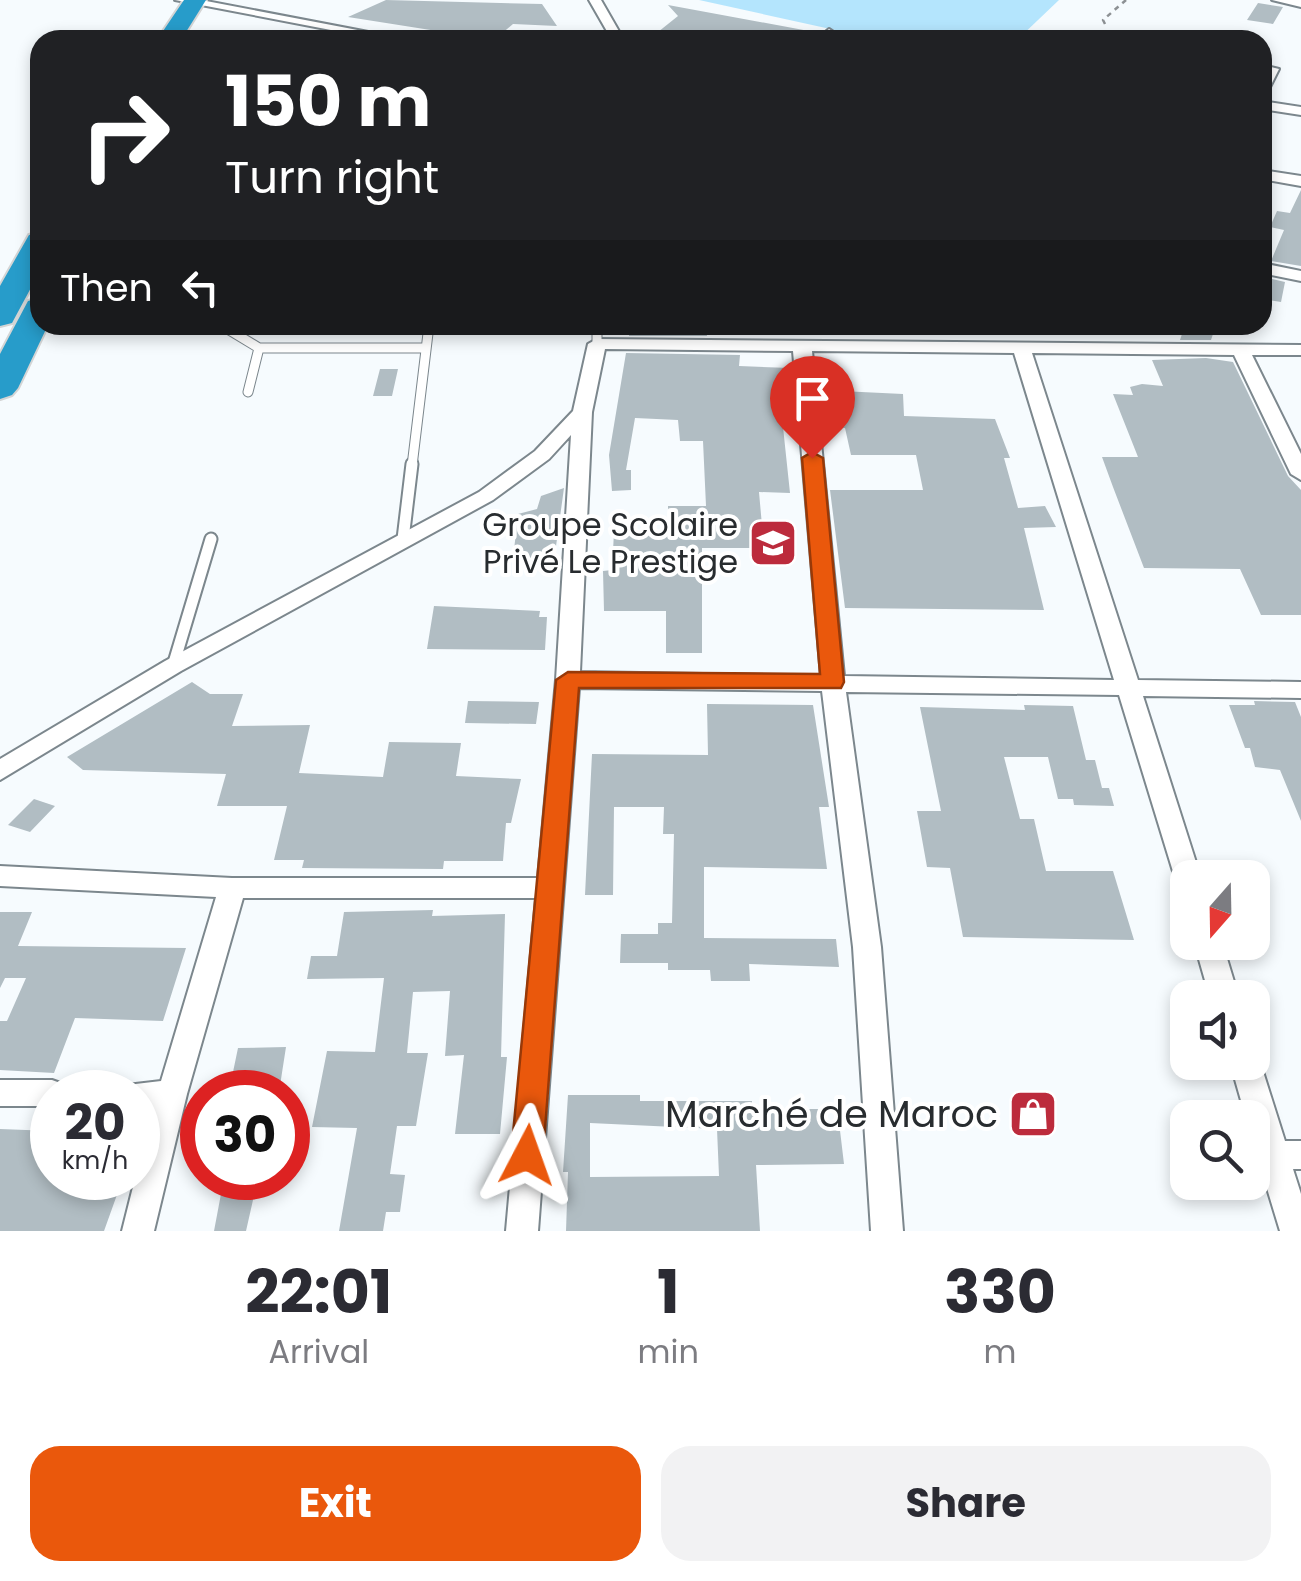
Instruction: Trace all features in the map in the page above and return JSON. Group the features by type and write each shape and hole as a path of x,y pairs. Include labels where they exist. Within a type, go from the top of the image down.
{"highway":[{"path":"177,30 200,2"},
{"path":"195,30 200,2"},
{"path":"0,316 30,260"},
{"path":"0,388 30,328"}],"street":[{"path":"594,0 612,30"},
{"path":"1278,0 1301,3"},
{"path":"200,2 350,30"},
{"path":"1272,107 1301,111"},
{"path":"1272,176 1301,181"},
{"path":"1272,270 1301,276"},
{"path":"522,1231 547,888 568,680 582,412 597,335"},
{"path":"614,335 802,346 1301,350"},
{"path":"903,335 905,346"},
{"path":"802,346 832,682 867,946 886,1231"},
{"path":"1238,347 1301,474"},
{"path":"1022,348 1183,860"},
{"path":"0,771 174,666 486,496 542,456 582,412"},
{"path":"568,680 1301,690"},
{"path":"0,876 232,888 547,888"},
{"path":"138,1231 172,1094 232,888"},
{"path":"1253,1080 1288,1155 1296,1231"},
{"path":"0,1093 30,1093"},
{"path":"160,1094 172,1094"}],"lane":[{"path":"238,335 260,348 425,348"},
{"path":"403,539 427,335"},
{"path":"248,392 260,348"},
{"path":"174,666 210,539"}],"path":[{"path":"1106,30 1103,20 1126,0"}],"shaded area":[{"path":"699,0 1059,0 1028,30 835,30"}],"building":[{"path":"386,0 542,4 557,26 513,24 506,30 431,30 348,17"},
{"path":"1258,3 1283,7 1273,24 1247,20"},
{"path":"668,5 804,30 660,30 678,16"},
{"path":"1301,190 1301,266 1272,261 1284,230 1272,227 1272,222 1277,211 1290,213"},
{"path":"1272,279 1285,282 1281,302 1272,301"},
{"path":"707,335 707,336 629,336"},
{"path":"1182,335 1213,335 1211,340 1180,340"},
{"path":"626,353 740,355 739,366 790,368 796,425 783,427 790,493 759,492 764,548 702,548 702,653 666,653 666,611 604,611 603,571 612,570 614,532 668,531 668,506 706,506 703,441 680,441 678,420 635,418 626,470 631,470 631,490 612,491 609,455"},
{"path":"1206,358 1233,362 1288,476 1301,490 1301,615 1261,615 1240,569 1144,568 1113,487 1102,457 1138,457 1113,394 1133,395 1130,387 1142,384 1163,386 1152,360"},
{"path":"380,369 398,369 392,396 373,396"},
{"path":"820,390 903,394 904,416 995,419 1010,458 1004,458 1018,508 1045,506 1056,527 1024,528 1044,610 845,608 830,490 923,490 916,455 851,455 845,428 823,427"},
{"path":"564,488 553,568 512,568 518,514 537,509 541,496"},
{"path":"434,606 540,611 539,617 547,617 545,650 427,649"},
{"path":"192,682 210,694 243,694 232,726 310,725 299,773 383,777 389,742 461,743 456,776 521,779 511,823 506,823 503,861 444,861 443,869 302,868 304,860 274,860 287,806 217,806 226,774 83,770 67,757"},
{"path":"468,701 539,702 536,724 465,723"},
{"path":"1254,701 1295,702 1301,717 1301,821 1280,770 1255,767 1250,748 1245,748 1229,705 1255,705"},
{"path":"707,704 813,705 829,807 819,807 827,869 704,867 704,938 836,939 839,967 749,964 750,981 711,981 710,970 668,970 668,963 620,963 621,934 658,934 658,923 672,923 674,834 663,834 664,807 614,807 613,895 585,895 592,754 708,755"},
{"path":"1024,705 1073,706 1086,760 1095,760 1102,788 1109,788 1114,806 1074,805 1073,799 1058,799 1048,757 1004,757 1020,819 1034,819 1046,871 1113,871 1134,940 963,937 950,868 927,867 917,811 941,811 920,707 1025,710"},
{"path":"34,799 55,806 30,832 8,825"},
{"path":"433,910 432,916 505,914 501,1057 507,1057 500,1134 455,1134 464,1055 445,1056 450,991 413,992 407,1053 428,1053 416,1126 397,1126 390,1174 405,1175 400,1212 386,1212 383,1231 339,1231 357,1128 312,1127 327,1051 375,1052 384,978 307,979 311,956 337,956 344,912"},
{"path":"0,912 32,912 18,946 186,948 163,1021 75,1018 55,1070 0,1070 0,1021 7,1021 26,978 5,978 0,988"},
{"path":"286,1047 282,1070 233,1070 238,1048"},
{"path":"568,1095 640,1095 640,1101 752,1101 752,1109 824,1109 825,1122 839,1122 844,1164 756,1165 760,1231 566,1231 568,1172 563,1172","holes":["590,1123 717,1129 719,1176 590,1177"]},
{"path":"0,1129 30,1130 30,1200 115,1200 104,1231 0,1231"},
{"path":"220,1200 253,1200 246,1231 214,1231"}],"place":[{"name":"Groupe Scolaire Privé Le Prestige","path":"773,543"},
{"name":"Marché de Maroc","path":"1033,1114"}],"route":[{"path":"527,1155 547,888 568,680 832,682 812,458"}]}
